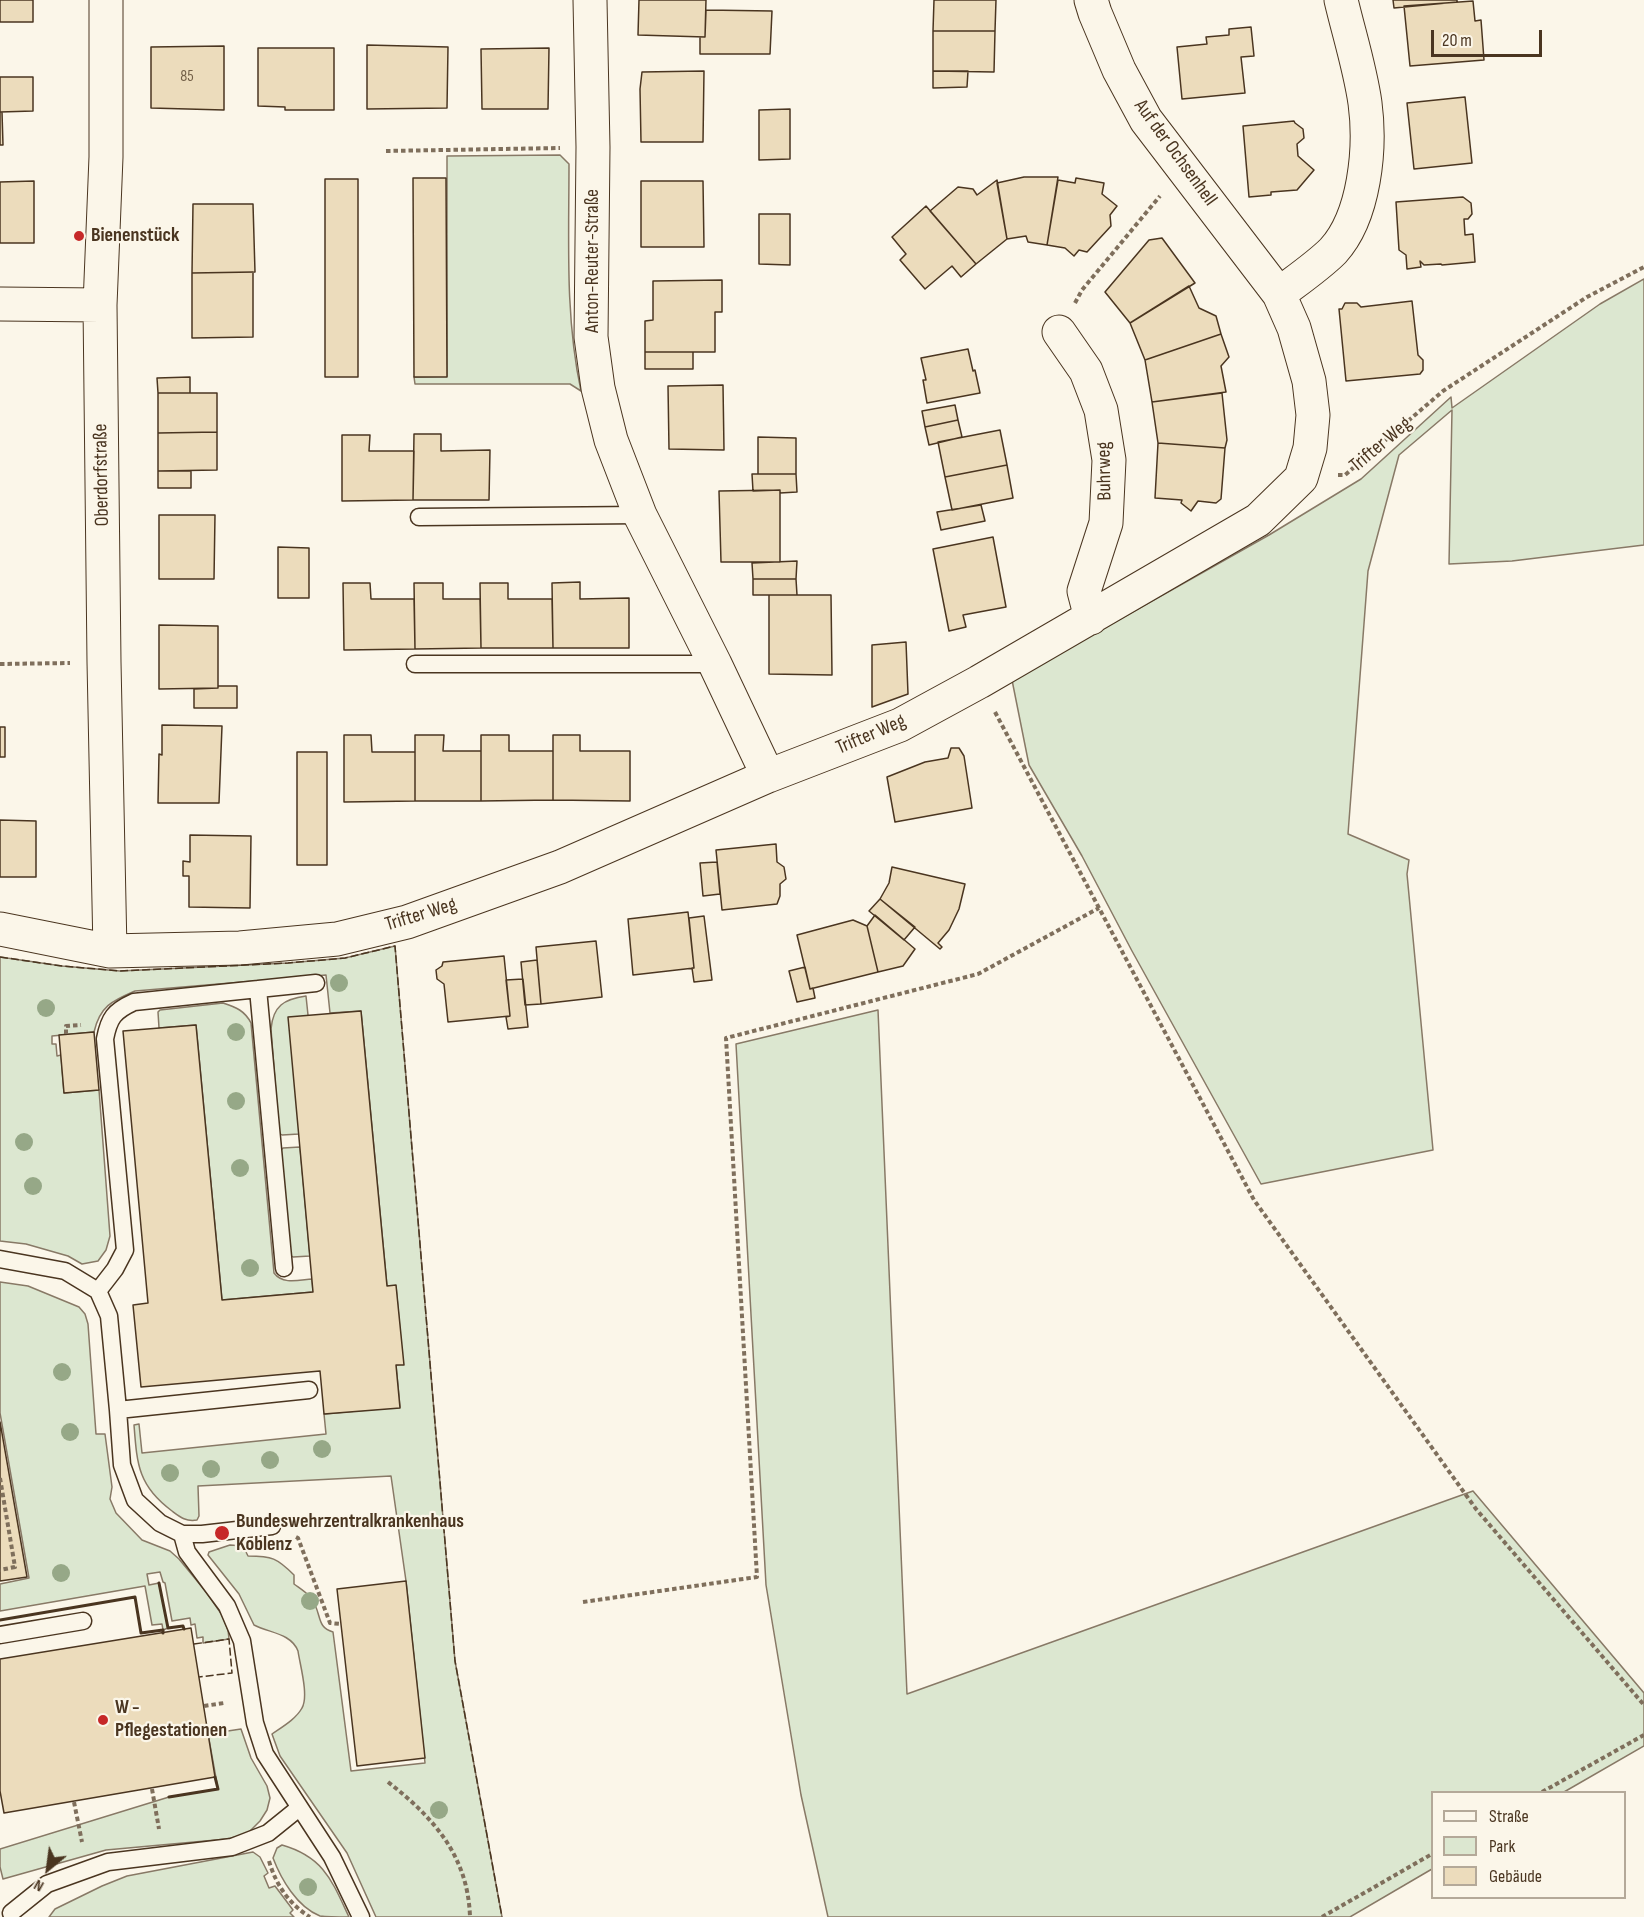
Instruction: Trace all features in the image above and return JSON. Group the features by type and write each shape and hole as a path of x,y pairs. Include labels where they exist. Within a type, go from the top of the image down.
{"street":[{"name":"Oberdorfstraße","path":"106,0 106,157 100,305 110,951"},
{"name":"Anton-Reuter-Straße","path":"590,0 593,147 591,337 598,388 611,440 640,515 715,664 768,777"},
{"name":"Auf der Ochsenhell","path":"1091,0 1119,70 1146,120 1280,294 1294,328 1309,381 1313,415 1310,447 1301,478"},
{"path":"1280,294 1334,250 1355,216 1364,179 1368,139 1365,102 1341,0"},
{"path":"0,304 100,305"},
{"name":"Buhrweg","path":"1059,332 1086,371 1101,410 1109,460 1106,523 1084,591 1090,618"},
{"name":"Trifter Weg","path":"0,929 110,951 240,948 337,939 406,922 560,867 768,777 900,725 979,682 1258,520 1301,478"}],"lane":[{"path":"419,517 640,515"},
{"path":"415,664 715,664"},
{"path":"98,1291 115,1269 125,1250 105,1039 108,1022 120,1008 134,1002 316,983"},
{"path":"258,989 284,1268"},
{"path":"0,1259 65,1270 98,1291 109,1316 122,1465 135,1500 160,1523 182,1534 272,1526"},
{"path":"118,1410 309,1390"},
{"path":"182,1534 187,1552 227,1606 242,1641 255,1724 265,1754 332,1857 360,1917"},
{"path":"0,1635 83,1621"},
{"path":"11,1913 47,1884 108,1862 232,1847 268,1833 299,1808"}],"path":[{"path":"386,152 593,147"},
{"path":"1059,332 1082,290 1184,168"},
{"name":"Trifter Weg","path":"1301,478 1345,475 1443,391 1587,297 1644,267"},
{"path":"0,664 104,662"},
{"path":"979,682 1254,1200 1476,1509 1644,1705"},
{"path":"583,1602 757,1577 726,1038 978,974 1099,908"},
{"path":"0,1478 15,1567 0,1570"},
{"path":"272,1526 298,1538 330,1623 341,1624"},
{"path":"204,1706 223,1703"},
{"path":"1544,1791 1644,1735"},
{"path":"388,1782 412,1801 438,1827 457,1860 469,1895 470,1917"},
{"path":"152,1789 163,1855"},
{"path":"74,1802 87,1870"},
{"path":"260,1836 273,1875 286,1897 310,1917"},
{"path":"1322,1917 1431,1855"}],"green space":[{"path":"560,155 569,164 570,307 581,391 570,384 415,384 414,377 447,376 447,156"},
{"path":"1644,279 1644,545 1512,561 1449,564 1452,410 1399,455 1368,571 1348,834 1409,860 1407,874 1433,1150 1261,1184 1082,856 1029,765 1012,680 1269,535 1361,479 1451,397 1452,408 1600,304"},
{"path":"395,946 455,1661 502,1917 376,1917 347,1853 280,1756 272,1734 296,1716 304,1703 298,1651 295,1645 285,1637 254,1625 239,1594 208,1555 209,1552 230,1545 243,1546 248,1556 274,1559 294,1575 294,1584 313,1601 322,1625 333,1632 351,1771 425,1763 406,1581 391,1476 198,1486 199,1516 197,1520 190,1520 175,1513 152,1492 141,1473 136,1451 134,1425 139,1424 142,1453 326,1434 324,1414 400,1407 396,1365 403,1364 396,1286 387,1286 361,1011 330,1013 326,975 135,991 108,1005 100,1016 94,1032 52,1036 52,1044 56,1044 57,1056 61,1055 64,1093 99,1090 110,1236 106,1250 98,1261 82,1264 68,1256 26,1244 0,1241 0,957 120,971 345,958"},
{"path":"306,996 308,1015 299,1134 282,1135 279,1133 272,1021 281,1005 292,999"},
{"path":"223,1003 240,1010 251,1023 274,1273 287,1280 312,1279 313,1292 222,1300 196,1025 159,1028 158,1012"},
{"path":"878,1010 907,1694 1473,1491 1644,1693 1644,1746 1566,1791 1431,1791 1431,1870 1350,1917 828,1917 801,1795 766,1585 736,1044"},
{"path":"300,1147 310,1256 293,1257 290,1255 281,1150"},
{"path":"0,1282 28,1286 79,1307 85,1314 88,1324 96,1434 105,1434 112,1487 110,1499 116,1513 142,1540 170,1551 179,1559 222,1615 229,1639 203,1643 203,1637 197,1638 195,1624 191,1625 190,1618 172,1621 165,1583 160,1572 147,1574 149,1585 159,1583 168,1628 163,1630 162,1624 152,1625 145,1586 0,1611 0,1584 29,1578 0,1413"},
{"path":"241,1729 251,1758 267,1786 270,1798 267,1810 260,1821 247,1834 227,1839 106,1850 3,1879 0,1849 169,1797 218,1789 208,1734"},
{"path":"282,1845 308,1856 325,1872 349,1917 320,1916 297,1899 280,1875 273,1858 277,1848"},
{"path":"253,1852 260,1857 268,1873 264,1876 269,1888 275,1886 293,1910 290,1913 294,1917 49,1917 55,1909 127,1876"}],"building":[{"path":"0,0 33,0 33,22 0,22"},
{"path":"639,0 706,0 705,37 638,35"},
{"path":"934,0 996,0 995,31 933,31"},
{"path":"1393,0 1457,0 1457,2 1394,8"},
{"path":"1473,1 1475,21 1481,20 1484,60 1410,66 1404,6"},
{"path":"706,10 772,11 770,54 700,54 700,37 705,37"},
{"path":"1251,27 1254,56 1241,57 1245,93 1182,99 1177,47 1207,44 1206,37 1229,35 1229,29"},
{"path":"933,31 995,31 994,72 933,71"},
{"path":"367,45 448,47 447,108 367,109"},
{"path":"224,46 224,110 151,108 151,47"},
{"path":"258,48 334,48 334,110 285,110 285,107 258,106"},
{"path":"549,48 548,109 482,109 481,49"},
{"path":"704,71 703,142 641,142 642,72"},
{"path":"933,71 968,71 967,87 933,88"},
{"path":"0,77 33,77 33,111 0,112"},
{"path":"1465,97 1472,163 1414,169 1407,103"},
{"path":"790,109 790,159 759,160 759,110"},
{"path":"0,112 2,112 3,145 0,145"},
{"path":"1294,121 1303,129 1304,138 1297,144 1298,156 1314,170 1297,190 1249,197 1243,126"},
{"path":"1024,177 1058,177 1047,245 1028,242 1026,236 1007,239 997,183"},
{"path":"413,178 446,178 447,377 414,377"},
{"path":"1076,178 1104,183 1102,194 1117,206 1110,215 1111,226 1087,252 1079,250 1074,256 1065,248 1047,245 1058,180 1075,183"},
{"path":"325,179 358,179 358,377 325,377"},
{"path":"997,180 1007,239 976,264 930,211 958,187 973,189 977,195"},
{"path":"34,181 34,243 0,243 0,182"},
{"path":"641,181 703,181 704,247 641,247"},
{"path":"1463,197 1471,203 1472,214 1468,219 1464,219 1465,235 1473,234 1475,262 1424,265 1420,261 1421,267 1407,269 1406,255 1399,250 1396,202"},
{"path":"193,204 253,204 255,272 192,273"},
{"path":"926,206 976,264 961,277 952,266 925,289 900,260 906,254 892,237"},
{"path":"759,214 790,214 790,265 759,264"},
{"path":"1162,238 1195,283 1130,323 1105,292 1149,240"},
{"path":"253,272 253,337 192,338 192,273"},
{"path":"722,280 722,312 715,312 715,352 645,352 645,321 653,320 653,281"},
{"path":"1189,286 1199,308 1216,316 1221,334 1145,360 1130,323"},
{"path":"1412,301 1418,355 1423,360 1423,370 1420,374 1346,381 1339,309 1342,309 1345,303 1357,303 1361,307"},
{"path":"1221,334 1229,357 1221,366 1226,392 1152,402 1145,360"},
{"path":"968,349 980,393 927,403 923,380 926,380 921,358"},
{"path":"645,352 693,352 693,369 645,369"},
{"path":"190,377 190,393 158,393 157,378"},
{"path":"723,385 724,450 669,449 668,386"},
{"path":"158,393 217,393 217,432 158,433"},
{"path":"1222,393 1227,440 1225,448 1158,443 1152,402"},
{"path":"955,405 958,420 925,427 922,411"},
{"path":"958,420 962,437 929,445 925,427"},
{"path":"1000,430 1007,465 945,477 938,442"},
{"path":"217,432 217,470 158,471 158,433"},
{"path":"414,434 441,434 441,451 490,450 489,500 413,500"},
{"path":"342,435 370,435 369,451 414,451 413,500 342,501"},
{"path":"758,437 796,438 796,474 758,474"},
{"path":"1158,443 1225,448 1221,499 1216,503 1198,501 1191,511 1181,503 1182,500 1155,498"},
{"path":"1007,465 1013,498 952,510 945,477"},
{"path":"158,471 191,471 191,488 158,488"},
{"path":"752,474 796,474 797,492 753,491"},
{"path":"780,490 780,562 721,562 719,491"},
{"path":"981,505 985,521 941,530 937,512"},
{"path":"159,515 215,515 214,579 159,579"},
{"path":"993,537 1006,607 963,615 966,627 949,631 933,549"},
{"path":"278,547 309,548 309,598 278,598"},
{"path":"797,561 796,579 753,579 752,563"},
{"path":"753,579 796,579 797,595 753,595"},
{"path":"580,582 580,599 629,598 629,648 553,648 552,583"},
{"path":"343,583 370,583 371,599 414,599 415,649 344,650"},
{"path":"414,583 443,583 443,599 480,599 481,648 415,649"},
{"path":"480,583 508,583 508,599 552,599 553,648 481,648"},
{"path":"769,595 831,595 832,675 769,674"},
{"path":"159,625 218,626 218,688 159,689"},
{"path":"906,642 908,694 872,707 872,645"},
{"path":"218,686 237,686 237,708 194,708 194,689 218,688"},
{"path":"162,725 222,726 219,803 158,803"},
{"path":"0,727 5,727 5,757 0,757"},
{"path":"344,735 371,735 372,752 415,752 415,801 344,802"},
{"path":"415,735 444,735 443,751 481,751 481,801 415,801"},
{"path":"481,735 509,735 509,751 553,751 553,800 481,801"},
{"path":"553,735 580,735 580,751 630,751 630,801 553,800"},
{"path":"951,748 959,748 964,756 972,808 895,822 887,777 925,762 948,758"},
{"path":"297,752 327,752 327,865 297,865"},
{"path":"0,820 36,821 36,877 0,877"},
{"path":"190,835 251,836 250,908 189,907 189,876 183,876 183,861 190,862"},
{"path":"776,844 777,862 784,867 786,879 780,884 777,904 722,910 716,850"},
{"path":"717,862 720,894 703,896 700,863"},
{"path":"892,867 965,884 959,909 949,930 938,943 942,947 940,949 880,899 889,883"},
{"path":"880,899 915,927 904,940 869,911"},
{"path":"688,912 694,968 633,975 628,919"},
{"path":"875,915 915,949 903,966 878,972 867,926"},
{"path":"704,916 712,980 694,982 689,918"},
{"path":"853,920 867,926 878,972 810,989 797,935"},
{"path":"596,941 602,997 541,1004 536,947"},
{"path":"504,956 510,1016 448,1022 444,984 437,979 436,970 442,966 443,962"},
{"path":"537,960 541,1004 525,1005 521,962"},
{"path":"805,967 810,989 813,988 815,998 797,1002 789,971"},
{"path":"523,979 528,1027 508,1029 506,1017 510,1016 506,980"},
{"path":"361,1011 387,1286 396,1285 404,1365 396,1365 400,1408 324,1414 320,1371 141,1387 133,1305 148,1303 123,1031 196,1025 222,1300 313,1292 288,1017"},
{"path":"94,1032 99,1090 64,1093 59,1035"},
{"path":"0,1422 27,1577 0,1581"},
{"path":"406,1581 425,1758 357,1766 337,1589"},
{"name":"W - Pflegestationen","path":"191,1628 215,1777 4,1813 0,1791 0,1659"}],"fence":[{"path":"0,957 120,971 345,958 395,946 455,1661 502,1917"},
{"path":"194,1644 229,1639 232,1673 199,1677"}],"wall":[{"path":"159,1583 168,1628 183,1626 184,1629"},
{"path":"0,1620 135,1597 141,1633 163,1630 163,1633"},
{"path":"169,1797 218,1789 215,1777"}],"place":[{"name":"Bienenstück","path":"79,236"},
{"name":"Bundeswehrzentralkrankenhaus Koblenz","path":"222,1533"},
{"name":"W - Pflegestationen","path":"103,1720"}]}
